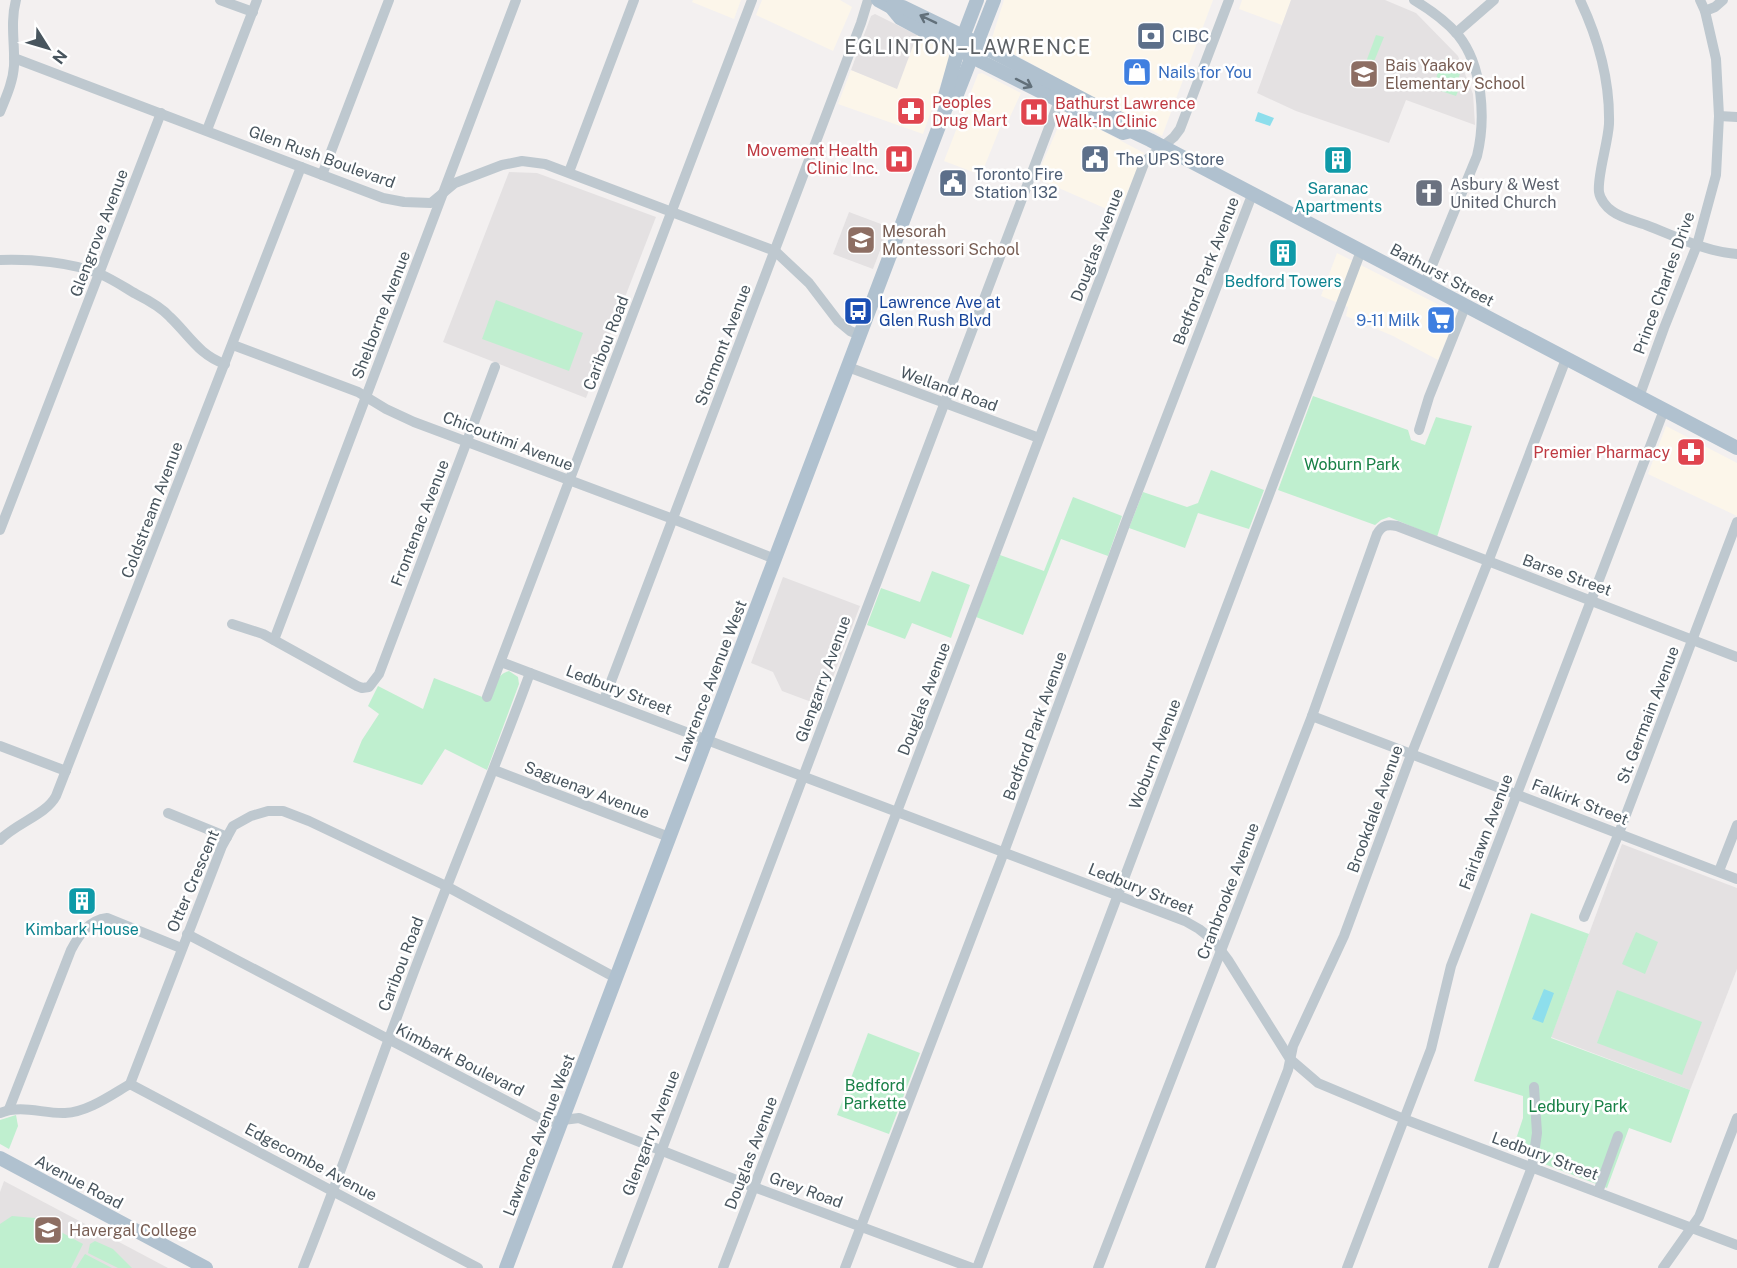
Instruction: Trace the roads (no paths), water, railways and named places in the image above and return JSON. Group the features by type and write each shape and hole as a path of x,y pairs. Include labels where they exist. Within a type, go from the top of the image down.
{"main road":[{"name":"Bathurst Street","path":"878,0 891,7 900,18 958,50 975,50 1130,124 1131,131"},
{"name":"Lawrence Avenue West","path":"506,1268 946,105 944,100 958,50 978,0"},
{"name":"Lawrence Avenue West","path":"946,105 954,102 994,0"},
{"name":"Bathurst Street","path":"891,7 903,7 963,36 975,50 1059,101 1123,133 1131,131 1465,308 1737,448"},
{"name":"Avenue Road","path":"0,1158 206,1268"}],"street":[{"path":"0,112 12,79 14,58 12,17 16,0"},
{"path":"220,0 253,12"},
{"path":"207,130 257,0"},
{"path":"322,175 389,0"},
{"name":"Shelborne Avenue","path":"274,640 516,0"},
{"path":"569,172 634,0"},
{"name":"Caribou Road","path":"487,697 752,0"},
{"name":"Stormont Avenue","path":"604,700 868,0"},
{"name":"Douglas Avenue","path":"723,1268 1145,161 1174,137 1180,129 1228,0"},
{"path":"1414,0 1426,7 1456,33 1467,52 1481,92 1481,137 1471,171 1424,285"},
{"path":"1456,33 1494,0"},
{"path":"1580,0 1596,41 1604,72 1607,98 1609,125 1599,183 1601,198 1612,211 1618,214 1697,245 1737,254"},
{"name":"Prince Charles Drive","path":"1639,397 1697,245 1716,175 1719,116 1716,59 1701,0"},
{"path":"1705,11 1715,7 1723,0"},
{"name":"Glen Rush Boulevard","path":"14,58 383,198 430,203 455,183 514,162 537,162 569,172 775,251 809,283 838,321 850,331 860,335"},
{"name":"Glengarry Avenue","path":"617,1268 1059,101"},
{"name":"Glengrove Avenue","path":"0,530 161,113"},
{"path":"1719,116 1737,117"},
{"name":"Coldstream Avenue","path":"0,840 17,825 51,805 301,167"},
{"name":"Bedford Park Avenue","path":"845,1268 1004,852 1126,522 1252,195"},
{"name":"Woburn Avenue","path":"975,1268 1361,251"},
{"path":"0,260 24,259 100,274 162,310 198,348 212,359 225,364"},
{"path":"1419,430 1429,396 1456,325 1465,308"},
{"name":"Chicoutimi Avenue","path":"233,345 358,392 402,417 775,559"},
{"name":"Brookdale Avenue","path":"1210,1268 1288,1070 1296,1041 1344,936 1410,755 1488,562 1566,359"},
{"name":"Frontenac Avenue","path":"274,640 357,686 369,687 379,674 495,367"},
{"name":"Welland Road","path":"848,367 1039,438"},
{"name":"Fairlawn Avenue","path":"1347,1268 1433,1042 1451,966 1664,410"},
{"name":"St. Germain Avenue","path":"1584,917 1619,833 1737,522"},
{"name":"Barse Street","path":"1386,526 1397,526 1737,657"},
{"name":"Cranbrooke Avenue","path":"1098,1268 1312,716 1377,534 1386,526"},
{"path":"232,624 274,640"},
{"name":"Ledbury Street","path":"501,662 1172,915 1199,928 1213,939 1290,1059 1318,1083 1404,1119 1737,1245"},
{"name":"Caribou Road","path":"303,1268 334,1191 388,1040 530,673"},
{"name":"Falkirk Street","path":"1312,716 1737,879"},
{"path":"0,746 66,771"},
{"name":"Saguenay Avenue","path":"494,770 669,837"},
{"name":"Otter Crescent","path":"130,1084 181,948 227,837 233,826 251,816 268,812 283,811 309,821 447,886 616,978"},
{"path":"168,813 227,837"},
{"path":"1719,871 1737,825"},
{"path":"130,1084 82,1109 68,1113 5,1111 71,950 84,931 100,919 106,918 181,948"},
{"name":"Kimbark Boulevard","path":"187,934 547,1122 563,1120"},
{"name":"Edgecombe Avenue","path":"130,1084 478,1268"},
{"path":"1493,1268 1532,1167 1537,1133 1534,1087"},
{"name":"Grey Road","path":"563,1120 579,1118 754,1187 975,1268"},
{"path":"1664,1268 1699,1217 1737,1118"},
{"path":"1598,1192 1618,1136"}],"water":[{"path":"1258,112 1274,118 1270,126 1255,121"},
{"path":"1544,989 1554,993 1543,1023 1532,1019"}],"place":[{"name":"CIBC","path":"1151,36"},
{"name":"Nails for You","path":"1137,72"},
{"name":"Bais Yaakov Elementary School","path":"1364,74"},
{"name":"Peoples Drug Mart","path":"911,111"},
{"name":"Bathurst Lawrence Walk-In Clinic","path":"1034,112"},
{"name":"Movement Health Clinic Inc.","path":"899,159"},
{"name":"The UPS Store","path":"1095,159"},
{"name":"Saranac Apartments","path":"1338,160"},
{"name":"Toronto Fire Station 132","path":"953,183"},
{"name":"Asbury & West United Church","path":"1429,193"},
{"name":"Mesorah Montessori School","path":"861,240"},
{"name":"Bedford Towers","path":"1283,253"},
{"name":"Lawrence Ave at Glen Rush Blvd","path":"858,311"},
{"name":"9-11 Milk","path":"1441,320"},
{"name":"Premier Pharmacy","path":"1691,452"},
{"name":"Kimbark House","path":"82,901"},
{"name":"Havergal College","path":"48,1230"}],"district":[{"name":"EGLINTON–LAWRENCE","path":"968,47"}],"park label":[{"name":"Woburn Park","path":"1352,464"},
{"name":"Bedford Parkette","path":"875,1094"},
{"name":"Ledbury Park","path":"1578,1106"}]}
